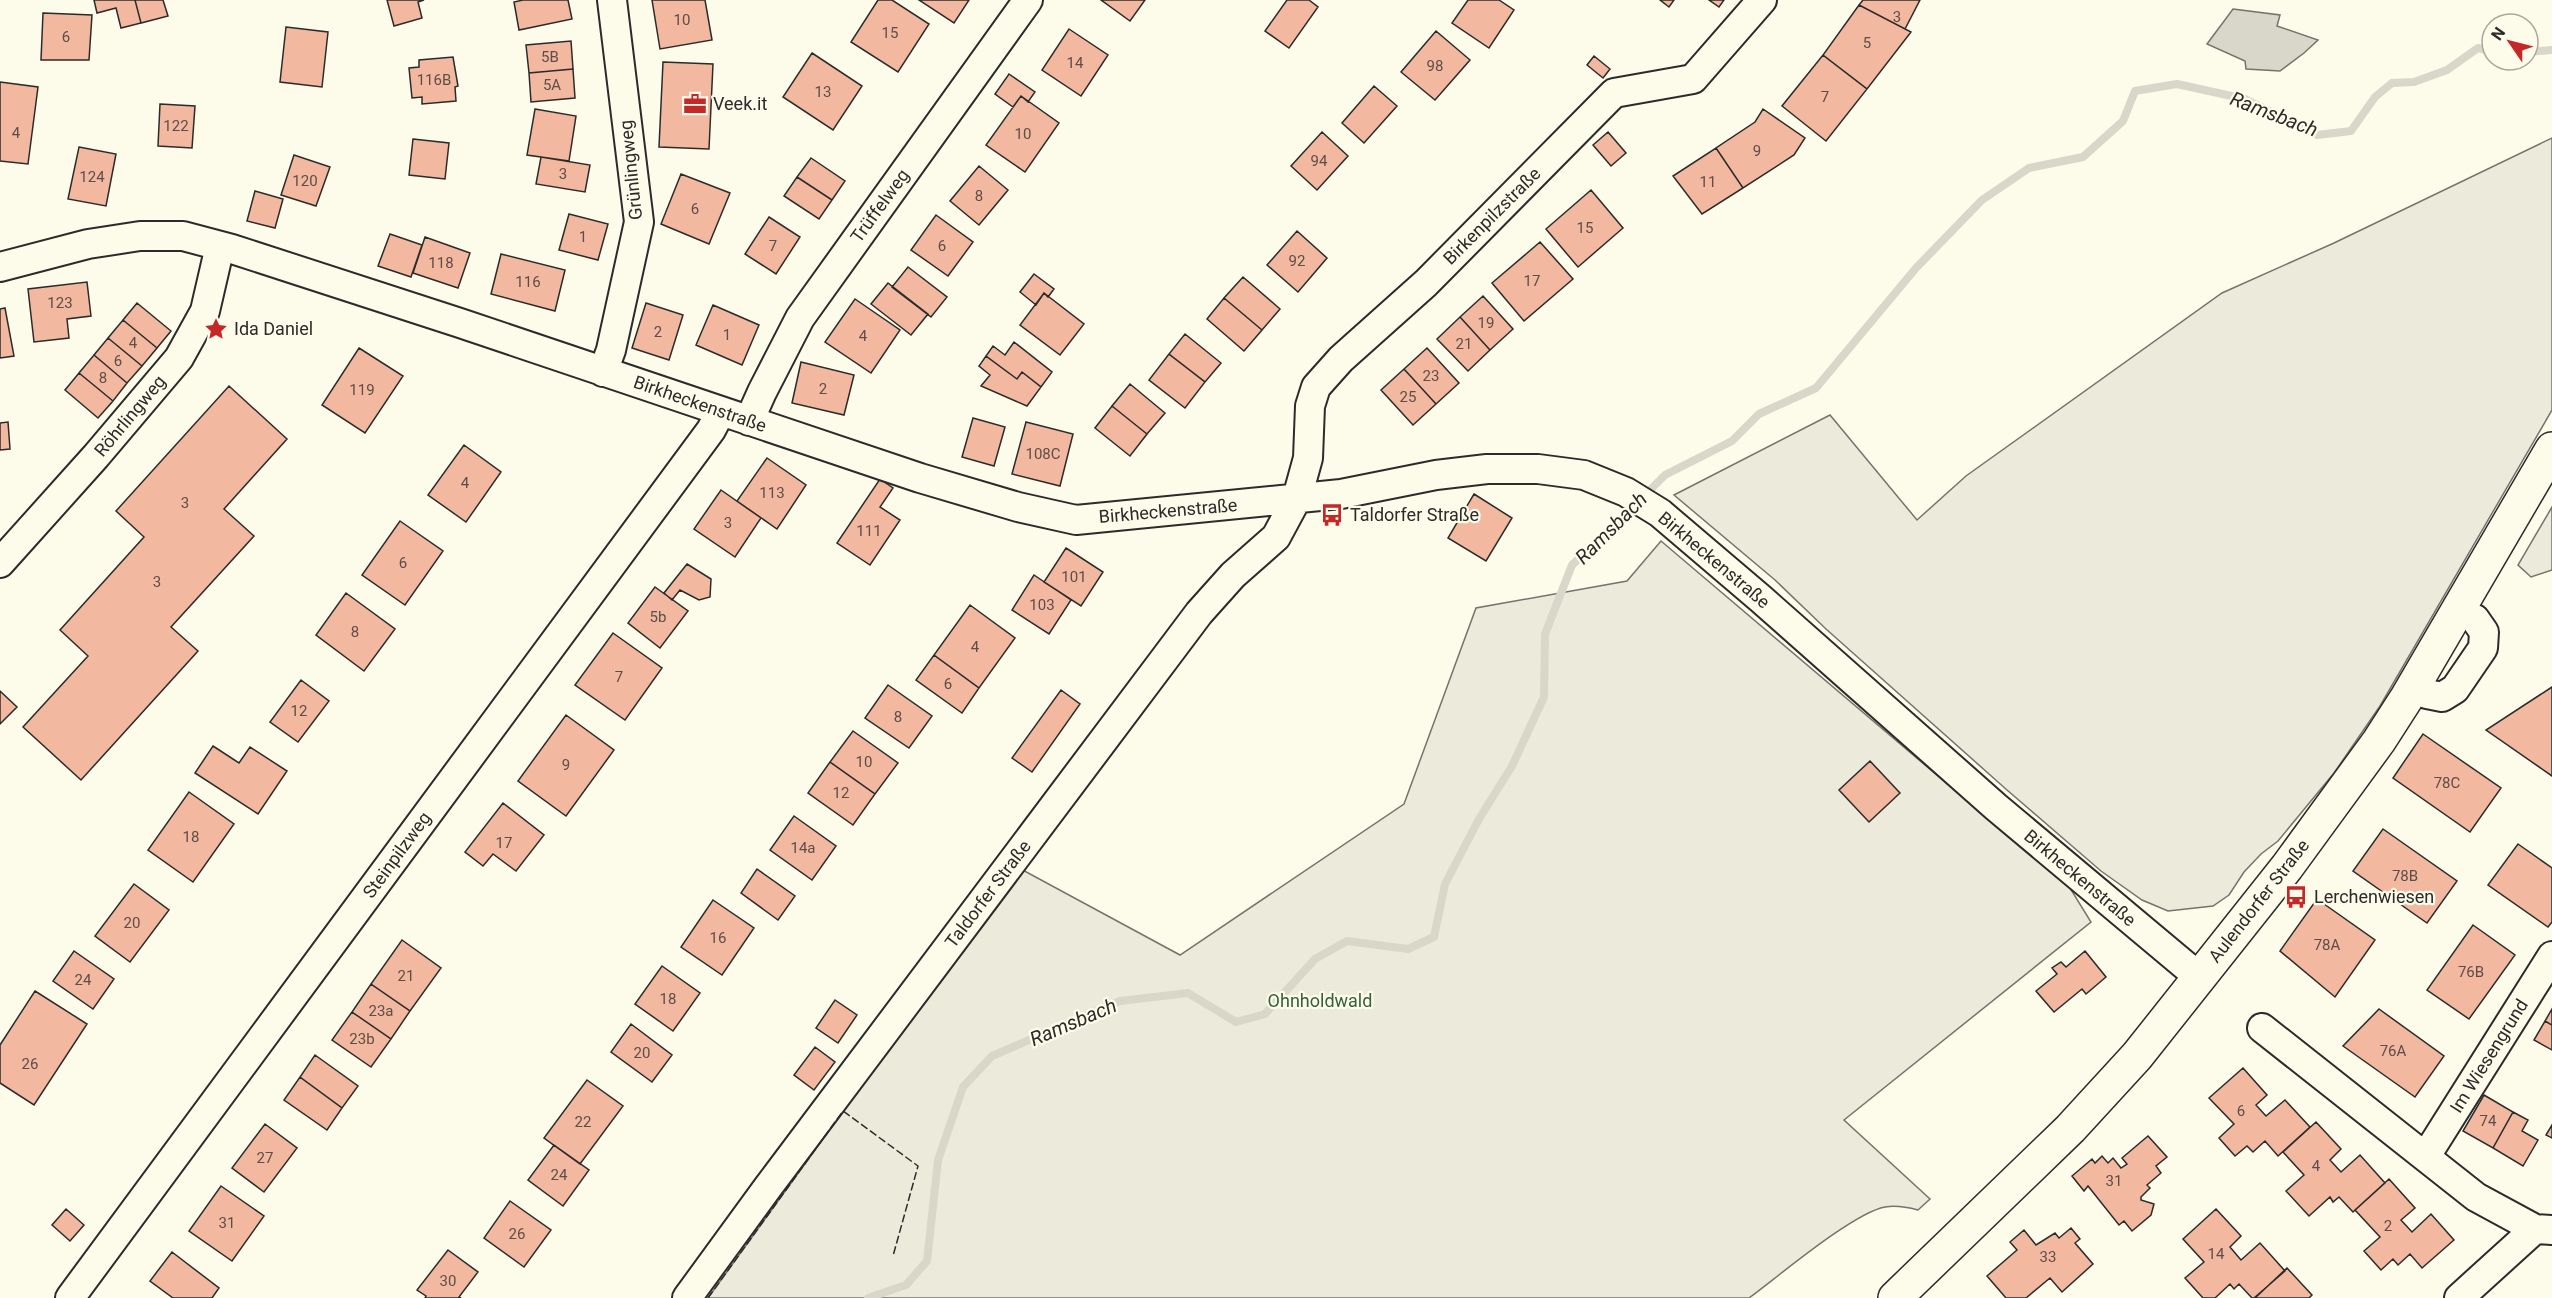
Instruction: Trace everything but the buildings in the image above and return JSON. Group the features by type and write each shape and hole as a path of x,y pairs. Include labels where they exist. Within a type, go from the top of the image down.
{"main road":[{"name":"Aulendorfer Straße","path":"1895,1298 2070,1129 2138,1056 2287,867 2379,741 2465,601 2552,449"}],"street":[{"name":"Grünlingweg","path":"603,372 611,350 639,222 612,0"},
{"name":"Trüffelweg","path":"750,421 762,392 800,318 1028,0"},
{"name":"Birkenpilzstraße","path":"1297,498 1308,458 1310,406 1316,387 1341,359 1426,283 1614,93 1693,80 1762,0"},
{"name":"Birkheckenstraße","path":"0,267 88,244 140,236 183,236 220,246 942,484 1018,507 1076,520 1341,494 1436,475 1487,469 1538,469 1584,476 1626,492 1660,513 1761,598 1996,807 2199,977"},
{"name":"Röhrlingweg","path":"0,563 96,456 179,358 205,311 220,246"},
{"name":"Steinpilzweg","path":"70,1298 711,430 721,411"},
{"name":"Taldorfer Straße","path":"687,1298 1200,613 1233,575 1276,537 1297,498"},
{"path":"2427,694 2442,697 2455,689 2483,648 2484,632 2475,619"},
{"name":"Im Wiesengrund","path":"2426,1156 2552,956"},
{"path":"2262,1028 2476,1197 2544,1229 2459,1298"}],"green space":[{"path":"2552,138 2552,410 2380,706 2334,773 2278,841 2261,854 2244,872 2229,895 2213,906 2168,911 2142,900 2101,871 1826,629 1775,580 1674,495 1830,415 1917,520 1966,476 2222,293 2334,243"},
{"path":"2552,507 2552,570 2531,577 2518,565"},
{"name":"Ohnholdwald","path":"1661,541 2070,888 2091,922 1844,1120 1930,1199 1918,1210 1893,1206 1871,1212 1836,1233 1749,1298 708,1298 1019,868 1180,955 1404,804 1476,608 1627,581"}],"shaded area":[{"path":"2233,9 2280,15 2277,26 2318,40 2280,71 2246,69 2245,61 2207,44"}],"waterway":[{"name":"Ramsbach","path":"1644,496 1665,475 1732,441 1759,414 1816,388 1916,268 1982,200 2029,168 2083,157 2123,121 2135,91 2177,84 2245,99 2317,135 2351,131 2375,97 2392,83 2414,82 2447,70 2480,48"},
{"name":"Ramsbach","path":"2540,51 2552,50"},
{"name":"Ramsbach","path":"868,1298 906,1285 927,1261 938,1160 963,1087 992,1056 1120,1001 1188,993 1236,1022 1265,1014 1315,959 1347,941 1408,949 1434,937 1445,884 1479,819 1512,766 1544,697 1545,634 1572,565 1636,505"}],"fence":[{"path":"708,1298 843,1111 918,1166 893,1256"}],"place":[{"name":"Veek.it","path":"695,104"},
{"name":"Ida Daniel","path":"216,329"},
{"name":"Taldorfer Straße","path":"1332,515"},
{"name":"Lerchenwiesen","path":"2296,897"}]}
